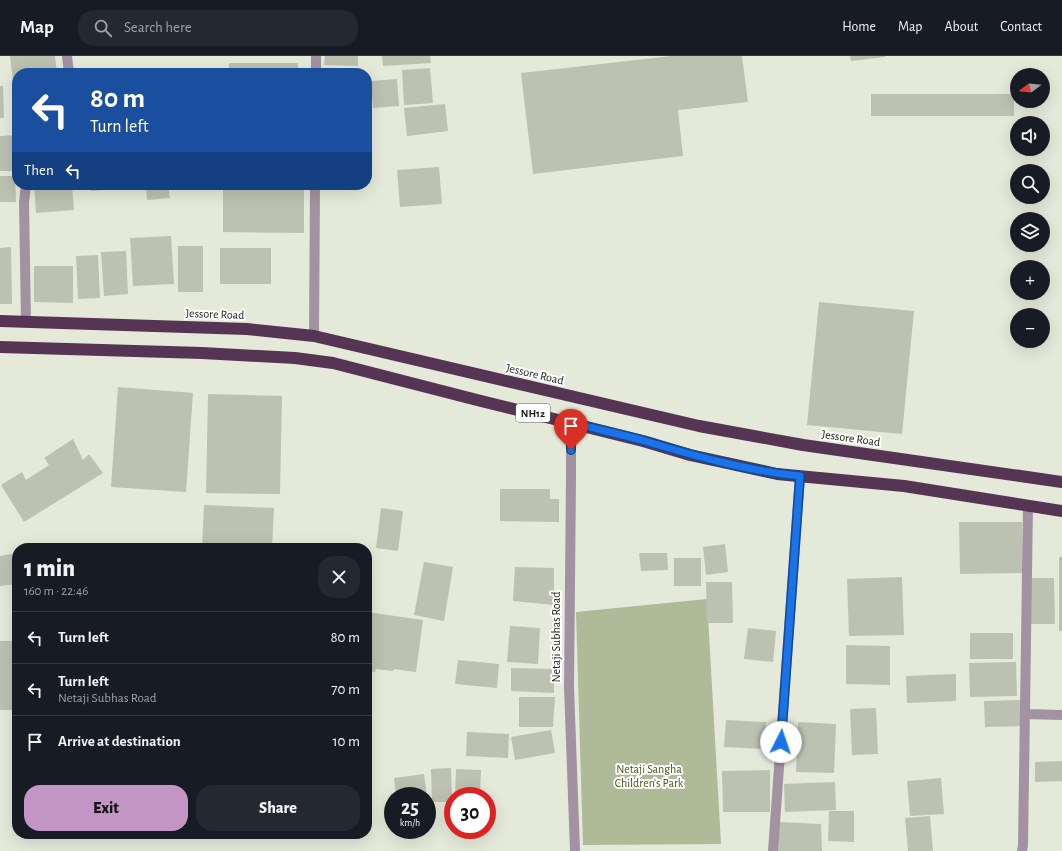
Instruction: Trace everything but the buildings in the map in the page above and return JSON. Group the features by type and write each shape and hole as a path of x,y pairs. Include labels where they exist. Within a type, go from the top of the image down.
{"highway":[{"name":"Jessore Road","path":"0,321 247,329 314,336 699,426 803,445 1062,482"},
{"name":"NH12","path":"0,347 202,353 295,358 333,363 473,399 571,422 690,454 777,474 904,486 1062,511"}],"street":[{"path":"67,56 68,68"},
{"path":"316,56 316,68"},
{"path":"25,190 24,202 26,322"},
{"path":"314,336 315,190"},
{"name":"Netaji Subhas Road","path":"571,422 569,687 575,851"},
{"path":"773,851 800,476"},
{"path":"1022,851 1028,505"},
{"path":"1025,714 1062,715"}],"green space":[{"name":"Netaji Sangha Children's Park","path":"707,599 721,844 583,845 576,612"}],"route":[{"path":"571,450 571,422 690,454 777,474 800,476 781,742"}]}
